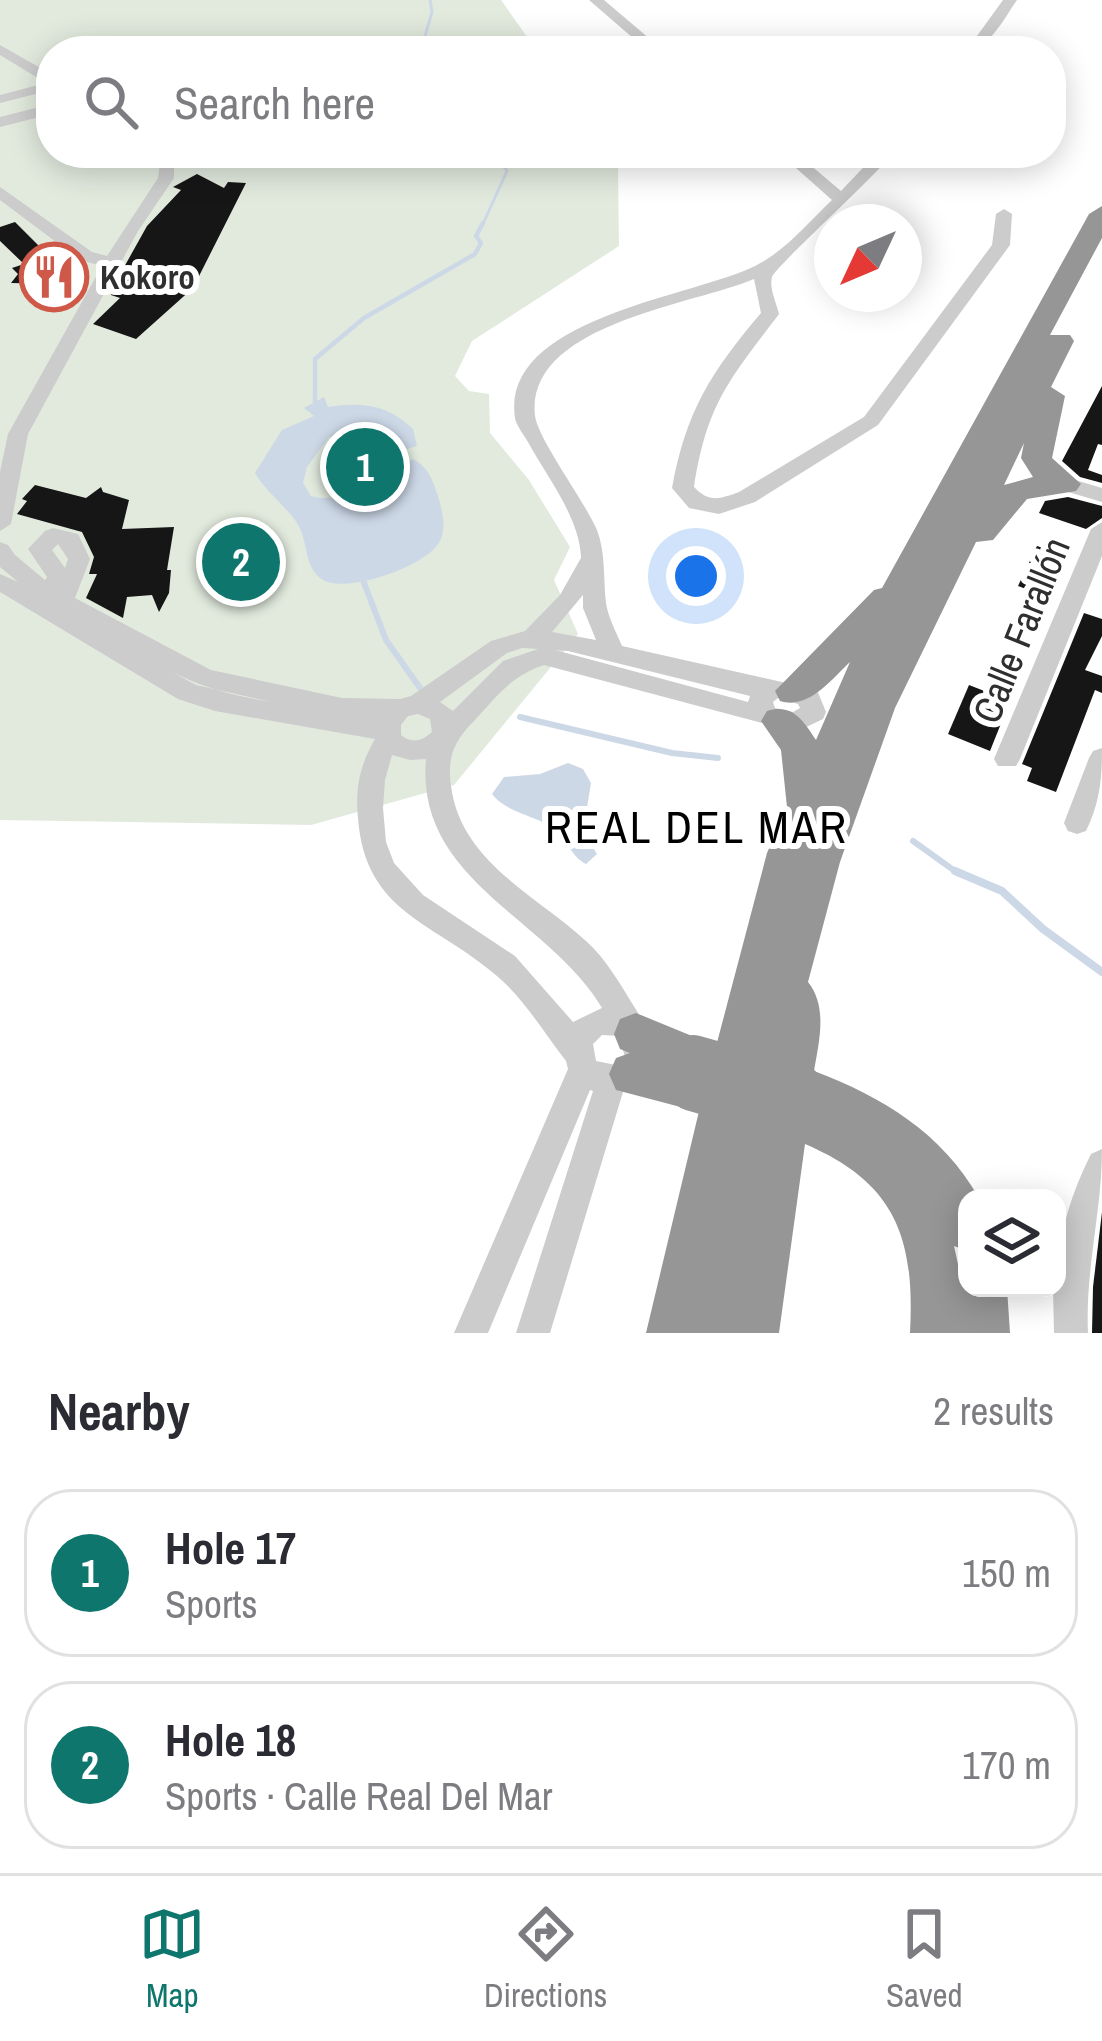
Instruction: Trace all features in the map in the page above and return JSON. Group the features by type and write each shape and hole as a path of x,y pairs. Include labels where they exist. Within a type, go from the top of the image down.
{"highway":[{"path":"672,1333 774,900 802,814 1102,214"},
{"path":"710,1333 784,976 852,765 920,583 1057,350 1102,259"},
{"path":"1057,350 1036,458 1045,472 1065,484"},
{"path":"802,814 800,746 777,704 920,583 968,556 1002,503 1017,490 1065,484"},
{"path":"753,1333 800,1021 796,998 784,976"},
{"path":"611,1056 877,1120 940,1181 958,1211"},
{"path":"800,1104 871,1151 916,1210 934,1252 936,1333"},
{"path":"982,1297 984,1333"}],"street":[{"path":"596,0 639,36"},
{"path":"984,36 1010,0"},
{"path":"0,44 23,47 36,56"},
{"path":"0,44 36,72"},
{"path":"0,99 36,88"},
{"path":"0,122 36,113"},
{"path":"0,435 152,168"},
{"path":"0,524 4,468 23,423 110,247 166,178 167,168"},
{"path":"804,168 839,198"},
{"path":"612,652 596,608 589,564 592,547 584,525 525,419 523,402 530,379 556,349 590,328 765,268 873,168"},
{"path":"0,192 73,243 110,247"},
{"path":"765,268 762,284 770,314 706,392 697,416 683,488 697,503 719,507 747,497 871,421 1001,244 1004,214"},
{"path":"1065,484 1102,495"},
{"name":"Calle Farallón","path":"1007,759 1102,530"},
{"path":"0,550 46,602"},
{"path":"531,639 568,601 589,564"},
{"path":"46,602 66,566"},
{"path":"0,582 46,602 158,679 214,702 258,699 399,721 442,713 436,796 451,838 494,883 578,952 604,984 611,1056 533,1333"},
{"path":"568,601 596,608"},
{"path":"611,1056 464,933 410,902 379,869 372,842 370,794 379,752 399,721 499,647 531,639 612,652 777,704"},
{"path":"399,721 414,751 442,738 511,667 544,656 777,704"},
{"path":"1077,824 1102,758"},
{"path":"471,1333 611,1056"},
{"path":"1071,1333 1074,1238 1088,1191 1102,1165"}],"shaded area":[{"path":"0,0 501,0 526,36 36,36 36,168 618,168 619,246 472,341 455,376 469,391 489,394 490,433 529,480 570,547 554,580 578,634 454,785 311,825 0,820"}],"water":[{"path":"324,397 328,407 363,405 393,414 413,429 417,446 404,450 386,431 329,437 307,467 303,483 311,496 320,498 376,496 402,480 402,466 413,459 418,462 434,484 443,524 440,541 420,560 367,580 323,580 312,569 297,523 255,473 282,430 314,416 304,408"},
{"path":"568,763 583,769 591,783 583,832 597,854 586,864 553,828 504,805 492,794 504,777 540,774"}],"building":[{"path":"197,174 224,188 228,182 246,183 193,288 136,339 93,324 120,298 111,295 114,291 138,272 123,269 147,226 181,190 173,187"},
{"path":"15,222 65,272 58,284 11,283 18,274 12,268 24,264 0,241 0,227"},
{"path":"1102,386 1102,445 1098,444 1088,470 1102,475 1102,483 1080,477 1062,461"},
{"path":"35,485 86,498 101,487 103,492 129,500 122,529 174,527 167,570 171,570 169,593 159,612 152,595 127,597 123,618 86,598 97,574 89,574 94,557 82,532 17,514 27,501 22,499"},
{"path":"1068,497 1102,506 1102,518 1086,529 1039,513 1045,501"},
{"path":"1037,546 1064,555 1048,597 1018,586"},
{"path":"1084,613 1102,619 1102,636 1085,670 1102,676 1102,693 1095,690 1056,792 1027,781 1032,768 1022,764"},
{"path":"969,685 1010,701 990,751 948,734"},
{"path":"1102,1212 1102,1333 1092,1333 1093,1287"}],"waterway":[{"path":"425,36 432,12 430,0"},
{"path":"482,226 505,168"},
{"path":"315,408 315,359 364,318 475,254 483,223"},
{"path":"361,575 386,640 420,688"},
{"path":"520,717 672,753 718,758"},
{"path":"913,841 959,874"},
{"path":"955,871 1002,891 1043,929 1102,972"}],"place":[{"name":"Kokoro","path":"54,277"},
{"name":"Hole 17","path":"365,467"},
{"name":"Hole 18","path":"241,562"}],"district":[{"name":"REAL DEL MAR","path":"697,826"}]}
